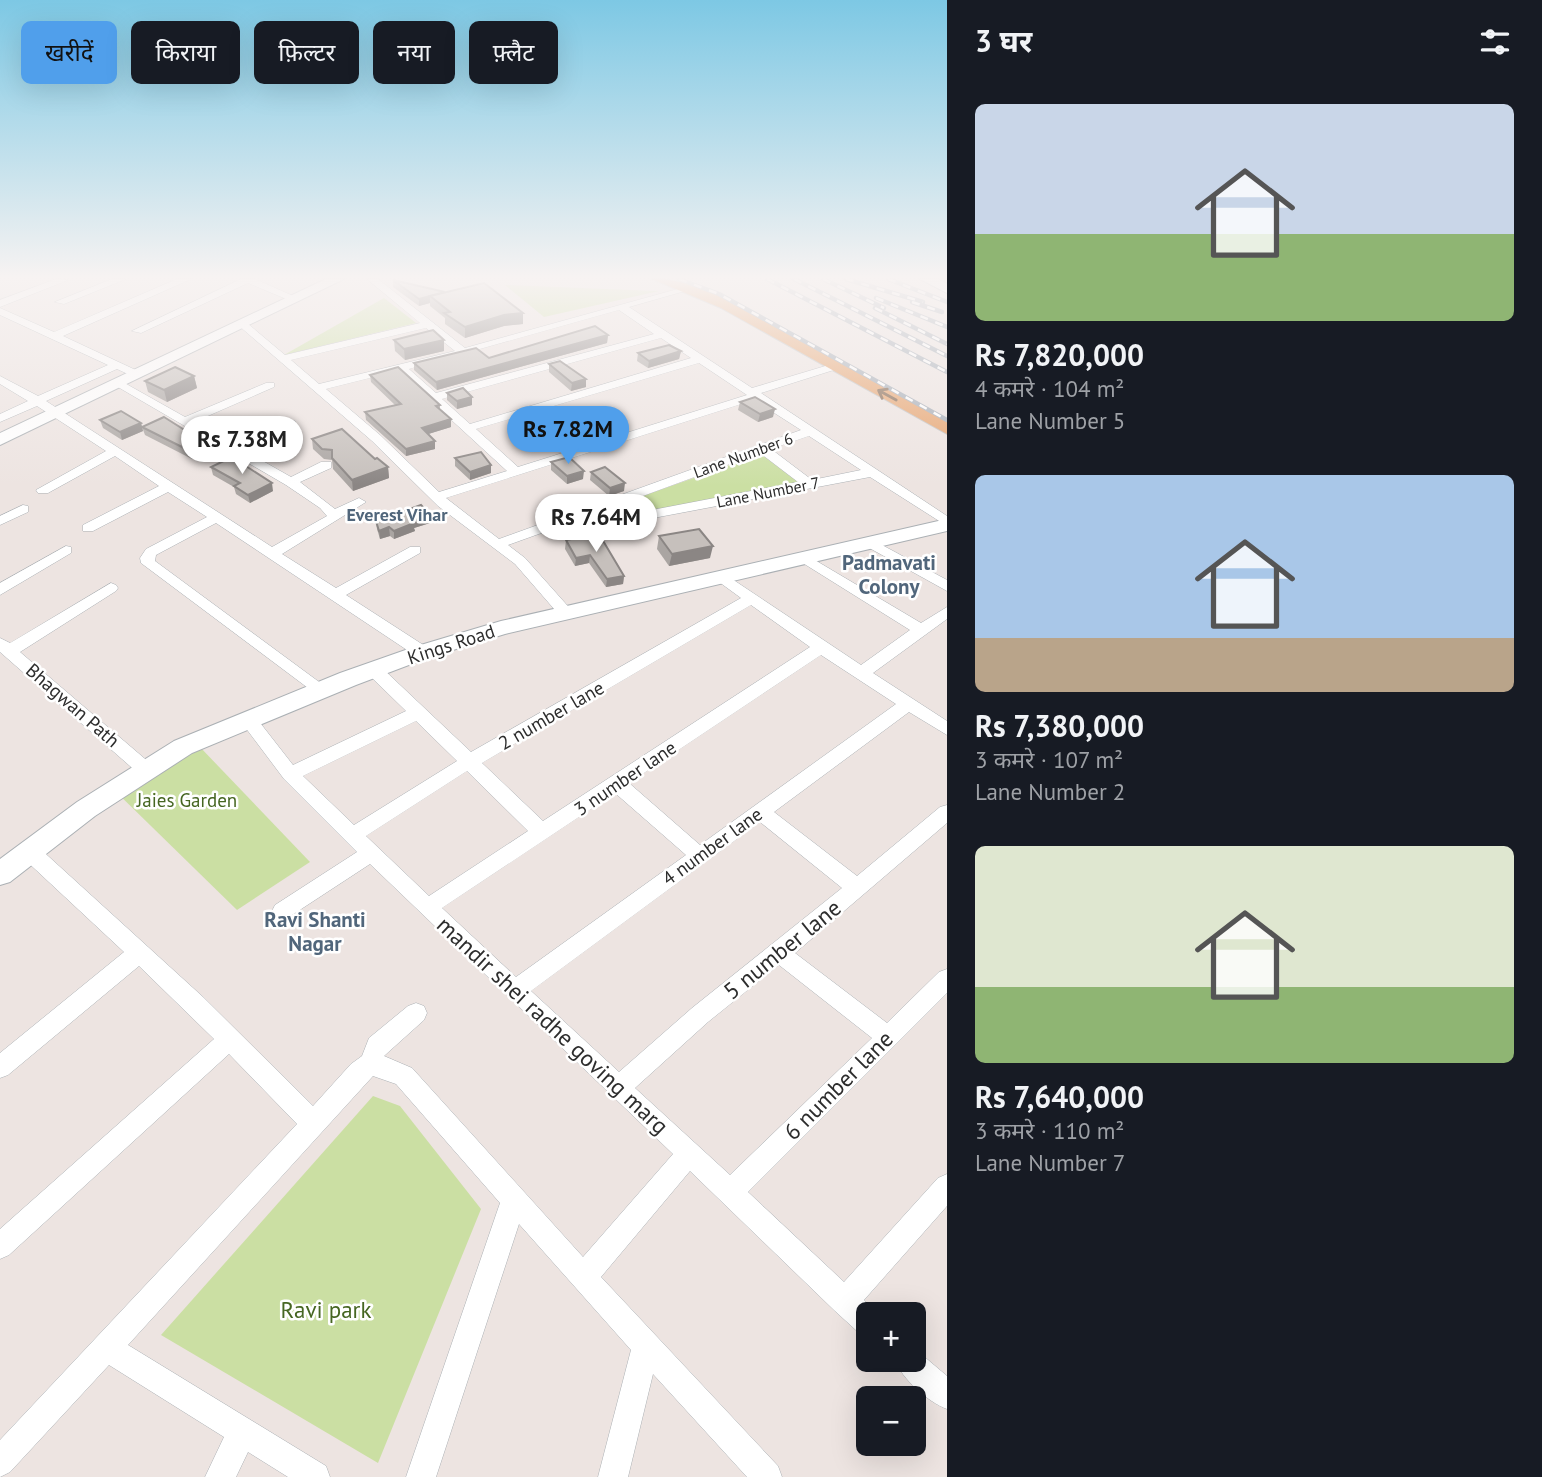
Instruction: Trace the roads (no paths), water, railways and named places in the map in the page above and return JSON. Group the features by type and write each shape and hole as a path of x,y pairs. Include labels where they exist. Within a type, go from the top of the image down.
{"main road":[{"path":"803,348 947,428"},
{"path":"834,348 947,409"}],"street":[{"path":"80,348 127,370"},
{"path":"0,440 47,407 177,348"},
{"path":"2,423 117,383 127,370 184,348"},
{"path":"269,348 376,438 437,496 520,561 566,613"},
{"path":"282,359 328,348"},
{"path":"458,348 463,352"},
{"path":"317,388 477,348"},
{"path":"434,397 614,348"},
{"name":"Lane Number 6","path":"682,348 810,430"},
{"path":"468,428 700,359"},
{"path":"437,496 836,366"},
{"path":"401,368 515,471"},
{"path":"0,379 422,652"},
{"path":"117,383 291,482 325,505 333,515"},
{"path":"184,422 270,385"},
{"path":"237,450 291,424"},
{"path":"810,430 946,525"},
{"name":"Lane Number 6","path":"498,544 810,430"},
{"path":"761,449 809,484"},
{"path":"43,491 115,451"},
{"path":"291,482 326,465"},
{"name":"Lane Number 7","path":"498,544 873,472"},
{"path":"88,528 169,486"},
{"path":"333,515 359,502"},
{"path":"0,521 23,509"},
{"path":"272,553 335,517 333,515"},
{"path":"217,517 151,552 148,563 322,690"},
{"name":"Kings Road","path":"0,874 145,769 183,747 422,652 501,628 946,525"},
{"path":"869,542 947,586"},
{"path":"0,590 66,550"},
{"path":"335,595 415,550"},
{"path":"803,557 923,631"},
{"path":"720,576 821,647 947,729"},
{"path":"5,647 111,587"},
{"name":"2 number lane","path":"353,835 471,761 751,598"},
{"path":"861,673 947,612"},
{"name":"Bhagwan Path","path":"5,647 145,769"},
{"name":"3 number lane","path":"428,907 821,647"},
{"path":"375,671 543,833"},
{"name":"4 number lane","path":"516,989 908,704"},
{"path":"290,774 419,712"},
{"name":"mandir shei radhe goving marg","path":"248,719 290,774 371,853 856,1311"},
{"path":"617,784 699,855"},
{"path":"760,811 857,888"},
{"name":"5 number lane","path":"620,1087 700,1015 779,953 947,812"},
{"path":"29,851 230,1039 313,1123"},
{"path":"282,911 371,853"},
{"path":"0,1067 139,953"},
{"path":"779,953 887,1035"},
{"name":"6 number lane","path":"730,1193 887,1035 947,979"},
{"path":"0,1462 279,1163 359,1072 370,1064 377,1046 416,1013"},
{"path":"0,1247 230,1039"},
{"path":"370,1064 392,1069 404,1076 583,1277 767,1477"},
{"path":"583,1277 689,1154"},
{"path":"845,1301 947,1187"},
{"path":"421,1477 514,1199"},
{"path":"613,1477 646,1345"},
{"path":"107,1348 314,1477"},
{"path":"922,1372 947,1395"},
{"path":"220,1477 242,1433"}],"railway":[{"path":"817,348 947,420"},
{"path":"900,348 947,372"},
{"path":"931,348 947,356"}],"district":[{"name":"Everest Vihar","path":"397,514"},
{"name":"Padmavati Colony","path":"889,574"},
{"name":"Ravi Shanti Nagar","path":"315,931"}],"park label":[{"name":"Jaies Garden","path":"187,800"},
{"name":"Ravi park","path":"326,1309"}]}
